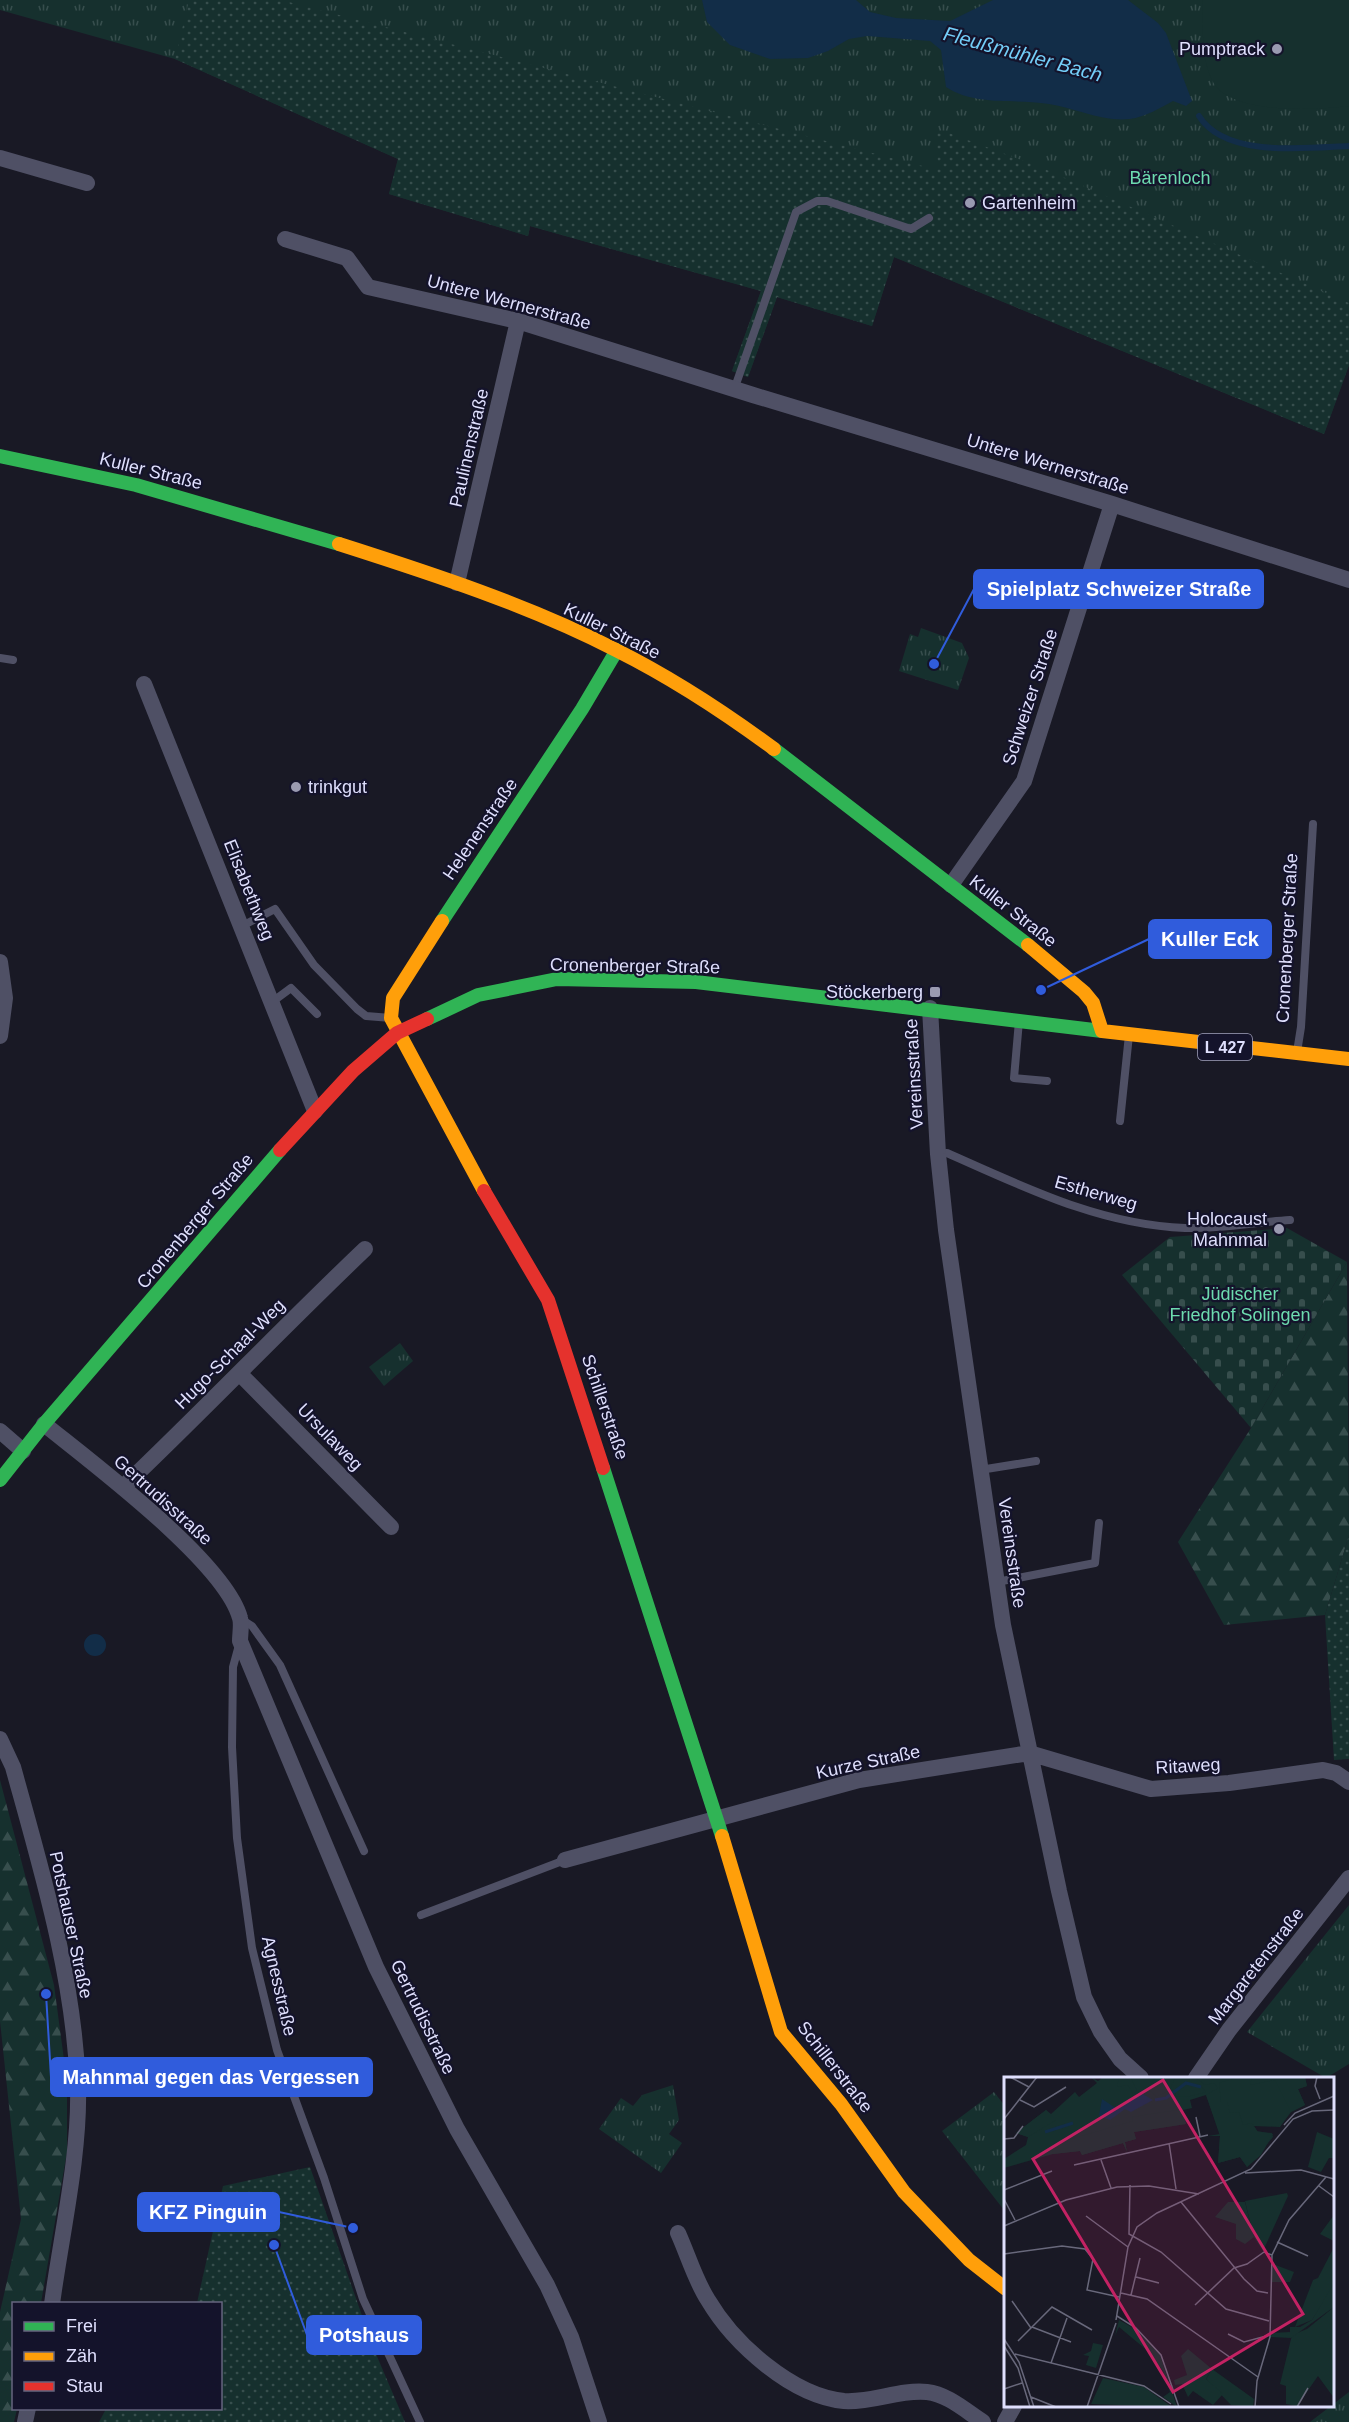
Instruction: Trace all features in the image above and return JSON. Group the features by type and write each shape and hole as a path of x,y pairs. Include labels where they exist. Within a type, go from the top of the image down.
{"main road":[{"name":"Kuller Straße","path":"0,456 61,467 236,510 457,583 533,612 617,650 704,699 764,741 951,885 1084,992 1093,1004 1102,1031"},
{"name":"Helenenstraße","path":"394,1026 393,998 399,985 582,709 617,650"},
{"name":"Cronenberger Straße","path":"0,1480 44,1424 246,1187 394,1026 478,995 556,979 696,982 930,1008 1296,1055 1349,1059"},
{"name":"Schillerstraße","path":"394,1026 460,1150 548,1300 717,1820 781,2032 841,2104 904,2192 969,2260 1004,2288"}],"street":[{"path":"0,158 87,183"},
{"name":"Untere Wernerstraße","path":"285,239 347,258 368,287 518,321 734,390 1112,504 1349,580"},
{"name":"Paulinenstraße","path":"457,583 518,321"},
{"name":"Schweizer Straße","path":"951,885 1023,781 1112,504"},
{"name":"Elisabethweg","path":"144,684 315,1111"},
{"path":"0,962 2,998 0,1036"},
{"name":"Vereinsstraße","path":"930,1008 938,1154 969,1404 981,1470 1003,1625 1029,1753 1084,1996 1101,2032 1139,2077"},
{"name":"Hugo-Schaal-Weg","path":"123,1487 241,1375 298,1313 365,1249"},
{"name":"Ursulaweg","path":"241,1375 391,1527"},
{"name":"Gertrudisstraße","path":"44,1424 123,1487 193,1552 227,1592 240,1618 240,1641 376,1967 457,2129 547,2285 571,2337 599,2422"},
{"path":"0,1431 23,1451"},
{"name":"Potshauser Straße","path":"0,1739 13,1767 65,1968 78,2088 73,2157 52,2302"},
{"name":"Kurze Straße","path":"717,1820 859,1780 1029,1753"},
{"name":"Ritaweg","path":"1029,1753 1151,1789 1229,1783 1323,1770 1336,1773 1349,1782"},
{"path":"565,1860 717,1820"},
{"name":"Margaretenstraße","path":"1197,2077 1229,2030 1349,1879"},
{"path":"678,2233 706,2298 718,2316 770,2369 814,2394 844,2401 927,2392 947,2398 983,2422"},
{"path":"1005,2422 1013,2407"}],"lane":[{"path":"734,390 796,212 817,201 827,201 911,229 929,218"},
{"path":"0,658 14,660"},
{"name":"Cronenberger Straße","path":"1296,1055 1301,1027 1313,824"},
{"path":"242,926 275,909 314,965 357,1009 366,1016 394,1026"},
{"path":"272,1002 291,988 317,1014"},
{"path":"1019,1021 1014,1078 1047,1081"},
{"path":"1120,1121 1129,1035"},
{"name":"Estherweg","path":"938,1154 947,1153 1055,1200 1122,1220 1186,1228 1290,1220"},
{"path":"981,1470 1036,1461"},
{"path":"997,1582 1095,1563 1099,1523"},
{"name":"Gertrudisstraße","path":"240,1618 252,1626 280,1665 364,1851"},
{"name":"Agnesstraße","path":"240,1641 233,1667 232,1747 237,1838 252,1948 278,2050 324,2178 363,2299 420,2422"},
{"path":"421,1915 565,1860"}],"green space":[{"name":"Bärenloch","path":"0,0 1349,0 1349,365 1324,434 894,257 872,326 777,297 748,377 732,371 761,291 530,226 528,236 389,194 398,159 175,59 0,10"},
{"path":"189,0 281,0 938,170 936,132 946,132 1040,167 1349,303 1349,365 1324,434 894,257 872,326 777,297 748,377 732,371 761,291 530,226 528,236 389,194 398,159 175,59"},
{"name":"Pumptrack","path":"1202,0 1349,0 1349,106 1317,109 1276,108 1237,100 1223,93 1213,82 1206,63"},
{"path":"921,628 962,643 969,658 958,690 899,671 910,634 918,637"},
{"name":"Jüdischer Friedhof Solingen","path":"1287,1228 1347,1262 1251,1428 1122,1275 1170,1237"},
{"path":"1347,1262 1349,1535 1325,1615 1224,1625 1178,1542 1251,1428"},
{"path":"400,1343 413,1361 384,1386 369,1367"},
{"path":"1349,1535 1349,1759 1334,1760 1325,1615"},
{"path":"0,1780 54,1985 67,2082 67,2152 41,2302 12,2302 12,2410 17,2410 14,2422 0,2422 0,2312 21,2219 0,2021"},
{"path":"1349,1905 1349,2064 1324,2077 1247,2032"},
{"path":"673,2085 679,2120 669,2134 682,2143 661,2173 599,2129 621,2098 633,2106 642,2095"},
{"path":"994,2092 1004,2105 1004,2210 942,2131"},
{"path":"310,2167 373,2347 405,2422 99,2422 105,2410 222,2410 222,2302 197,2302 223,2186"},
{"path":"1349,2392 1349,2422 1310,2422 1330,2407 1334,2407 1334,2404"}],"water":[{"path":"702,0 856,0 870,12 896,18 950,21 993,0 1128,0 1158,23 1166,33 1192,101 1186,106 1173,101 1141,116 1119,119 1099,117 1036,102 983,100 946,87 941,50 930,41 867,36 849,39 828,51 808,58 770,59 730,45 707,22"},
{"path":"95,1634 103,1637 106,1645 103,1653 95,1656 87,1653 84,1645 87,1637"}],"waterway":[{"name":"Fleußmühler Bach","path":"1199,116 1211,129 1227,139 1246,144 1267,148 1349,146"}],"traffic: fast":[{"path":"0,456 136,485 339,544"},
{"path":"442,921 582,709 617,650"},
{"path":"774,749 1028,945"},
{"path":"427,1019 478,995 557,979 696,982 1102,1031"},
{"path":"0,1480 44,1424 280,1150"},
{"path":"603,1468 722,1836"}],"traffic: slow":[{"path":"339,544 480,591 583,634 677,684 774,749"},
{"path":"442,921 393,998 391,1018 484,1191"},
{"path":"1028,945 1084,992 1093,1003 1102,1031 1349,1059"},
{"path":"722,1836 781,2032 841,2104 904,2192 969,2260 1004,2287"}],"traffic: jam":[{"path":"280,1150 353,1071 397,1033 427,1019"},
{"path":"484,1191 548,1300 603,1468"}],"place":[{"name":"Pumptrack","path":"1277,49"},
{"name":"Gartenheim","path":"970,203"},
{"name":"Spielplatz Schweizer Straße","path":"934,664"},
{"name":"trinkgut","path":"296,787"},
{"name":"Kuller Eck","path":"1041,990"},
{"name":"Stöckerberg","path":"935,992"},
{"name":"Holocaust Mahnmal","path":"1279,1229"},
{"name":"Mahnmal gegen das Vergessen","path":"46,1994"},
{"name":"KFZ Pinguin","path":"353,2228"},
{"name":"Potshaus","path":"274,2245"}]}
